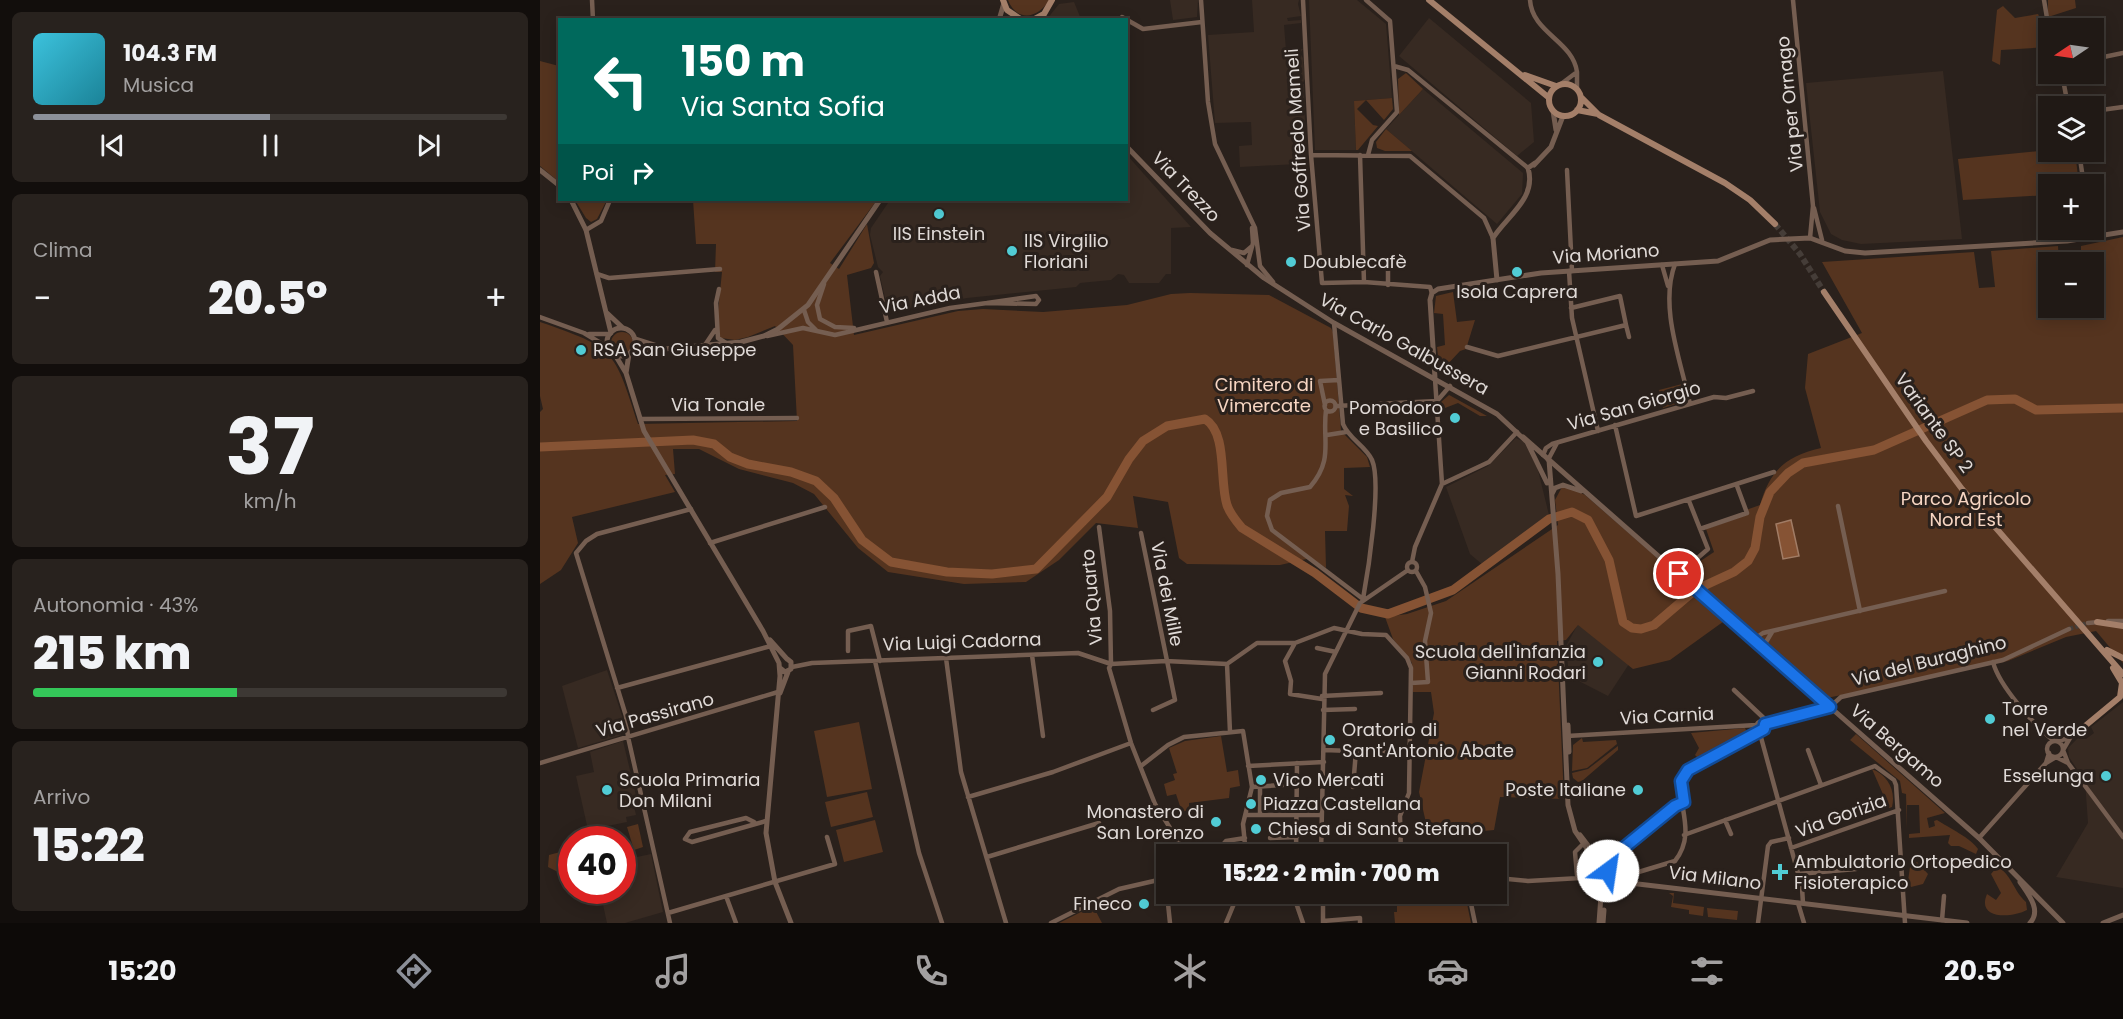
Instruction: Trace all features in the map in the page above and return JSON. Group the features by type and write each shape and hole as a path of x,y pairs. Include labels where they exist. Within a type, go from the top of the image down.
{"main road":[{"path":"1045,14 1054,0"},
{"path":"1429,0 1548,97 1553,111 1563,116 1577,110 1599,115 1725,183 1750,200 1775,224"},
{"path":"1003,1 1007,10 1019,18"},
{"path":"1518,73 1559,85 1571,85 1599,115"},
{"path":"1548,97 1559,85"},
{"path":"1577,110 1581,97"},
{"name":"Variante SP 2","path":"1824,292 1926,441 1962,489 2123,674"},
{"path":"2097,622 2123,626"},
{"path":"2089,635 2112,655 2123,658"},
{"path":"2079,731 2116,701 2122,690 2119,676 2097,650 2089,635"}],"street":[{"path":"592,0 593,18"},
{"path":"1201,0 1208,102 1215,144 1256,231 1260,266 1275,286"},
{"name":"Via Goffredo Mameli","path":"1303,0 1311,156 1322,279 1325,285 1364,282"},
{"path":"1366,0 1390,21 1397,112 1372,140 1368,155"},
{"name":"Via per Ornago","path":"1793,0 1813,206 1810,238"},
{"path":"2044,0 2047,18"},
{"path":"999,18 1003,1"},
{"path":"1530,2 1538,24 1571,56 1577,72 1577,89"},
{"path":"1128,20 1143,29 1202,22"},
{"path":"2104,57 2123,54"},
{"path":"1394,66 1408,69 1528,168 1530,184 1527,196 1493,238"},
{"path":"1559,85 1577,72"},
{"path":"2104,110 2123,107"},
{"path":"1553,111 1556,130"},
{"path":"1528,168 1551,147 1563,116"},
{"name":"Via Trezzo","path":"1128,148 1226,247"},
{"path":"1360,155 1364,282 1430,287 1432,293 1430,304 1442,484 1415,547 1408,570"},
{"path":"1311,156 1410,156 1484,218 1493,238 1498,280"},
{"path":"2080,162 2082,172"},
{"path":"540,170 558,184"},
{"path":"1567,170 1571,308 1598,431"},
{"path":"572,201 586,230 611,334 611,351 626,373 648,438 764,631 780,665 766,821 769,857 775,882 790,923"},
{"path":"586,230 601,221 610,201"},
{"name":"Via Adda","path":"764,336 786,325 804,310 879,201"},
{"name":"Via per Ornago","path":"1813,206 1825,242"},
{"path":"1247,265 1253,234 1249,217"},
{"name":"Via Moriano","path":"1432,293 1438,289 1571,271 1721,261 1761,242 1810,238 1845,251 1865,253 2067,241 2123,232"},
{"path":"1226,247 1244,253 1252,245"},
{"name":"Via Carlo Galbussera","path":"1226,247 1275,286 1334,323 1497,414 1523,437 1539,462 1547,483"},
{"path":"1247,265 1255,261 1258,249"},
{"path":"1669,288 1675,264"},
{"path":"1662,265 1669,288 1671,318 1690,404"},
{"path":"1388,267 1388,285"},
{"path":"597,274 609,278 720,269"},
{"path":"876,272 887,321"},
{"name":"Via Adda","path":"827,276 817,305 820,319 835,327 860,328"},
{"path":"598,287 609,278"},
{"path":"719,289 715,330 718,338 726,343"},
{"name":"Via Adda","path":"630,353 664,347 726,343 799,328 833,335 887,321 987,303 1034,296 1040,300 1035,304 987,303"},
{"path":"1571,308 1620,296 1629,337"},
{"path":"804,310 808,322 818,332"},
{"path":"606,311 623,328 630,331 635,339 626,373"},
{"path":"540,317 584,333 620,356 630,353"},
{"path":"1321,844 1324,762 1322,698 1325,674 1362,601 1376,481 1372,459 1346,432 1339,407 1334,323"},
{"path":"1467,347 1498,356 1626,326"},
{"path":"584,333 611,334 623,328"},
{"path":"705,345 715,330"},
{"name":"Via Adda","path":"635,339 642,344 664,347"},
{"path":"1339,380 1320,381 1325,407 1326,459 1314,483 1310,487 1281,493 1270,500 1267,516 1272,530 1362,601"},
{"path":"1325,407 1332,412 1339,407 1437,401 1450,387"},
{"name":"Via San Giorgio","path":"1533,446 1555,443 1714,397 1726,398 1754,391"},
{"path":"1325,407 1330,401 1339,407"},
{"name":"Via Tonale","path":"640,419 797,418"},
{"path":"1615,425 1636,516 1737,486 1774,472"},
{"path":"1327,435 1346,432"},
{"path":"1442,484 1489,462 1518,432"},
{"name":"Via Bergamo","path":"1523,437 1979,838 2060,921"},
{"name":"Via San Giorgio","path":"1543,455 1546,448 1555,443"},
{"name":"Via San Giorgio","path":"1548,460 1555,443"},
{"name":"Via Carlo Galbussera","path":"1543,455 1554,530 1572,811 1580,834 1605,865"},
{"name":"Via Carlo Galbussera","path":"1548,460 1552,513"},
{"path":"1552,496 1555,488 1564,484 1586,493"},
{"path":"1700,529 1746,513 1737,486"},
{"path":"1679,574 1708,552 1689,501"},
{"path":"1838,506 1860,611"},
{"path":"710,543 825,507"},
{"path":"670,923 628,737 626,716 576,553 592,536 691,509"},
{"name":"Via Quarto","path":"1099,527 1110,611 1111,664 1109,668 1131,743 1155,804 1180,844"},
{"name":"Via dei Mille","path":"1141,532 1175,700 1153,710"},
{"path":"1410,683 1428,682 1425,641 1431,615 1427,593 1416,571 1417,565 1412,562"},
{"path":"1362,601 1408,570 1416,571"},
{"path":"1754,639 1772,632 1946,591"},
{"path":"2088,623 2123,621"},
{"path":"848,651 848,631 871,626 920,853 942,923"},
{"path":"1111,664 1166,661 1227,664 1257,643 1295,643 1334,628 1362,634 1386,635 1410,664 1409,793 1399,823 1400,844"},
{"name":"Via del Buraghino","path":"1767,723 1830,707 1841,697 2007,659 2069,628"},
{"path":"764,631 789,659 790,670 778,694"},
{"path":"1763,647 1772,632"},
{"path":"1295,643 1285,661 1292,681 1290,694 1322,698 1381,693"},
{"path":"617,688 771,646"},
{"path":"1317,648 1336,652"},
{"name":"Via Luigi Cadorna","path":"789,659 812,663 1078,653 1111,664"},
{"path":"1032,655 1043,736"},
{"path":"946,658 960,767 1006,923"},
{"path":"780,665 789,659"},
{"path":"1993,662 1995,671 2046,736 2049,745 2046,764"},
{"name":"Via Luigi Cadorna","path":"790,670 812,663"},
{"path":"1227,664 1230,732"},
{"path":"780,665 790,670"},
{"path":"1622,877 1633,872 1671,864 1680,854 1684,835 1684,802 1681,781 1686,772 1758,727 1765,728 1767,723 1762,714 1734,690"},
{"name":"Via Passirano","path":"540,763 778,694"},
{"name":"Via Carlo Galbussera","path":"1564,697 1568,725 1570,818 1577,836 1594,861 1602,879"},
{"path":"1323,710 1355,709"},
{"path":"1762,714 1758,727 1798,874 1804,923"},
{"path":"1568,725 1578,734 1569,745"},
{"name":"Via Carnia","path":"1568,735 1758,727"},
{"path":"1141,766 1173,741 1243,731 1252,787 1247,816 1243,824 1245,844"},
{"path":"1979,838 2079,731"},
{"path":"2046,736 2063,750 2068,763 2123,837"},
{"path":"2049,745 2070,738"},
{"path":"968,797 1053,772 1131,743"},
{"path":"1324,750 1408,753"},
{"path":"1808,750 1821,784"},
{"path":"1353,787 1356,751"},
{"path":"2049,753 2068,763"},
{"path":"1248,766 1324,762"},
{"path":"1297,763 1297,844"},
{"path":"1684,835 1875,766 1894,780 1899,810 1905,923"},
{"path":"1252,787 1298,784"},
{"path":"1260,787 1260,815"},
{"path":"1507,879 1602,879 1611,876 1605,865 1675,806 1684,802"},
{"name":"Via Gorizia","path":"1791,848 1899,810"},
{"path":"1247,816 1322,815"},
{"path":"754,822 749,827 692,842 685,839 690,832 746,818 754,822 766,821"},
{"path":"1725,819 1731,834"},
{"path":"987,857 1100,823"},
{"path":"668,913 835,864 827,837"},
{"path":"1270,838 1297,837"},
{"path":"1224,844 1226,841 1245,838"},
{"path":"1758,923 1769,844 1789,838"},
{"path":"1577,875 1575,852 1581,846"},
{"path":"1798,874 1856,869"},
{"path":"1601,923 1602,870 1608,871"},
{"name":"Via Milano","path":"1608,871 1638,884"},
{"path":"2014,873 2033,904 2035,915 2030,923"},
{"name":"Via Milano","path":"1602,879 1967,923"},
{"path":"1051,923 1119,889 1156,881"},
{"path":"726,896 736,923"},
{"path":"1942,920 1944,896"},
{"path":"1168,904 1170,923"},
{"path":"1226,923 1234,904"},
{"path":"1296,904 1303,923"},
{"path":"1323,904 1323,922 1360,918 1360,923"},
{"path":"1471,904 1475,923"},
{"path":"2103,923 2123,915"}],"shaded area":[{"path":"1170,0 1198,0 1197,17 1173,20"},
{"path":"1252,0 1299,0 1301,16 1287,18 1288,21 1301,20 1301,23 1284,25 1286,50 1303,49 1300,53 1303,58 1305,79 1302,84 1304,84 1306,160 1297,160 1297,164 1240,167 1239,146 1252,145 1251,122 1215,123 1208,35 1254,32"},
{"path":"1309,0 1357,0 1386,24 1392,98 1354,101 1356,150 1315,150"},
{"path":"1074,2 1081,18 1048,18 1059,4"},
{"path":"1429,18 1531,103 1534,142 1517,156 1399,56"},
{"path":"1943,71 1962,239 1861,244 1842,240 1831,234 1820,212 1806,83"},
{"path":"1423,89 1523,173 1522,194 1497,224 1386,129"},
{"path":"1128,156 1191,227 1171,228 1171,274 1166,274 1159,283 1129,283 1124,275 1118,274 1111,280 1080,283 1076,287 967,298 896,311 885,298 880,276 883,272 878,267 870,235 871,228 889,201 1128,201"},
{"path":"1516,438 1524,442 1537,466 1549,515 1483,565 1470,554 1446,487 1488,466"},
{"path":"1791,520 1799,556 1783,559 1776,524"},
{"name":"Scuola dell'infanzia Gianni Rodari","path":"1578,624 1629,664 1608,696 1569,676 1566,646"},
{"path":"607,670 624,722 623,732 619,736 578,748 562,686"},
{"path":"2123,702 2123,888 2056,877 2088,823 2085,781 2069,757 2068,748 2078,738 2086,739 2094,733 2091,727"},
{"name":"Scuola Primaria Don Milani","path":"623,741 638,804 634,806 636,815 626,817 627,822 608,826 587,826 576,776 594,772 590,752"},
{"path":"651,854 663,912 625,923 607,923 603,904 636,904 636,857"}],"green space":[{"path":"1008,0 1049,0 1040,11 1022,15 1012,7"},
{"path":"2048,0 2075,0 2076,8 2048,17"},
{"path":"2003,6 2015,18 2038,14 2038,48 2001,50 2000,65 1992,61 1997,10"},
{"path":"540,61 558,66 558,181 540,166"},
{"path":"1406,73 1423,89 1399,115 1398,79"},
{"path":"1392,98 1393,109 1384,120 1366,100"},
{"path":"1366,100 1357,109 1373,125 1378,126 1356,150 1354,101"},
{"path":"1386,129 1412,151 1385,151 1377,148 1376,142"},
{"path":"2038,151 2038,162 2076,162 2078,174 2038,174 2038,196 1963,200 1958,159"},
{"path":"576,201 606,201 597,219 591,222"},
{"name":"Cimitero di Vimercate","path":"693,201 876,201 830,263 839,269 867,224 874,263 871,268 847,275 854,335 958,311 983,309 1043,312 1127,305 1171,294 1190,293 1269,295 1331,328 1333,332 1341,431 1367,457 1370,467 1344,468 1344,489 1353,496 1345,495 1349,506 1347,531 1325,531 1326,568 1311,558 1280,565 1187,564 1179,558 1168,502 1133,496 1138,528 1096,523 1059,560 1026,582 964,584 888,572 858,548 814,494 793,483 739,469 699,449 673,449 675,474 665,475 675,492 572,517 578,543 561,570 540,584 540,412 543,409 540,396 540,322 584,338 608,355 623,380 638,424 797,421 793,345 775,326 735,340 721,338 716,331 722,272 715,272 716,244 696,244"},
{"name":"Parco Agricolo Nord Est","path":"2123,237 2123,663 2096,631 2066,637 2008,661 1817,700 1727,619 1670,660 1633,669 1578,625 1566,640 1557,641 1564,799 1500,797 1494,830 1429,836 1419,792 1434,713 1431,692 1413,692 1412,663 1393,639 1385,617 1407,614 1446,601 1558,525 1555,500 1562,487 1570,487 1585,495 1678,576 1714,552 1706,529 1747,515 1746,510 1760,505 1769,482 1781,466 1798,455 1821,448 1805,388 1808,354 1862,333 1822,262 1974,252 1979,288 1995,287 1991,251 2058,246 2058,252 2038,252 2038,318 2104,318 2104,277 2106,277 2104,252 2081,252 2081,246"},
{"path":"1453,292 1457,322 1475,320 1466,349 1460,351 1446,366 1439,364 1437,347 1445,345 1443,314 1434,313 1436,296"},
{"path":"622,332 632,339 633,343 626,353 622,354 612,347 611,343 618,333"},
{"path":"1682,384 1686,401 1663,408 1659,390"},
{"path":"1449,395 1487,416 1480,416 1458,403 1445,408 1442,415 1441,402"},
{"path":"859,722 872,789 827,797 814,731"},
{"path":"1745,728 1747,733 1679,772 1697,757 1695,755 1699,748 1691,733"},
{"path":"1856,734 1945,813 1927,818 1929,828 1935,826 1934,821 1937,820 1970,841 1978,849 1976,854 1959,846 1951,846 1948,843 1950,835 1909,838 1909,834 1920,833 1919,805 1907,805 1907,830 1906,794 1902,793 1900,781 1850,740"},
{"path":"1221,736 1227,772 1238,770 1240,786 1230,788 1229,798 1189,803 1189,810 1182,812 1176,794 1167,796 1164,784 1175,780 1173,774 1177,773 1169,748 1185,741"},
{"path":"1582,738 1583,742 1616,740 1617,744 1587,768 1572,771 1573,745"},
{"path":"1618,746 1618,750 1582,781 1578,782 1573,778 1572,773 1588,769"},
{"path":"1872,769 1890,784 1893,795 1892,807 1889,808"},
{"path":"867,792 873,817 831,827 825,802"},
{"path":"875,820 883,852 844,862 836,830"},
{"path":"638,824 643,847 636,849 636,826 631,826"},
{"path":"558,853 558,872 548,867 549,855"},
{"path":"1917,862 1928,874 1923,884 1911,887 1908,881 1910,867"},
{"path":"1997,867 2006,874 2026,902 2027,910 2013,915 1997,915 1986,909 1987,894 1996,900 2001,893 1991,874"},
{"path":"1669,893 1674,893 1673,903 1704,907 1703,916 1689,914 1689,910 1671,907 1673,896"},
{"path":"1397,904 1467,904 1471,923 1395,923 1394,912 1397,912"},
{"path":"1093,906 1102,923 1059,923"},
{"path":"1707,908 1738,911 1737,920 1708,917"}],"waterway":[{"path":"540,447 693,440 714,444 730,457 748,464 791,472 816,481 834,498 862,540 891,562 947,572 992,574 1036,569 1107,497 1129,459 1143,441 1167,426 1205,419 1212,426 1220,446 1227,505 1242,528 1315,573 1361,608 1388,614 1453,590 1549,519 1572,512 1588,520 1609,560 1623,622 1632,628 1641,629 1654,625 1695,590 1734,572 1748,561 1755,548 1760,517 1770,492 1788,473 1803,463 1874,450 1987,400 2015,399 2036,410 2123,408"}],"tunnel":[{"path":"1775,224 1800,254 1824,292"},
{"path":"2069,629 2088,623"}],"place":[{"name":"IIS Einstein","path":"939,214"},
{"name":"IIS Virgilio Floriani","path":"1012,251"},
{"name":"Doublecafè","path":"1291,262"},
{"name":"Isola Caprera","path":"1517,272"},
{"name":"RSA San Giuseppe","path":"581,350"},
{"name":"Pomodoro e Basilico","path":"1455,418"},
{"name":"Scuola dell'infanzia Gianni Rodari","path":"1598,662"},
{"name":"Torre nel Verde","path":"1990,719"},
{"name":"Oratorio di Sant'Antonio Abate","path":"1330,740"},
{"name":"Esselunga","path":"2106,776"},
{"name":"Vico Mercati","path":"1261,780"},
{"name":"Scuola Primaria Don Milani","path":"607,790"},
{"name":"Poste Italiane","path":"1638,790"},
{"name":"Piazza Castellana","path":"1251,804"},
{"name":"Monastero di San Lorenzo","path":"1216,822"},
{"name":"Chiesa di Santo Stefano","path":"1256,829"},
{"name":"Ambulatorio Ortopedico Fisioterapico","path":"1780,872"},
{"name":"Fineco","path":"1144,904"}],"route":[{"path":"1608,871 1605,865 1610,859 1675,806 1684,802 1681,781 1688,770 1764,729 1765,724 1799,713 1830,707 1679,574"}]}
